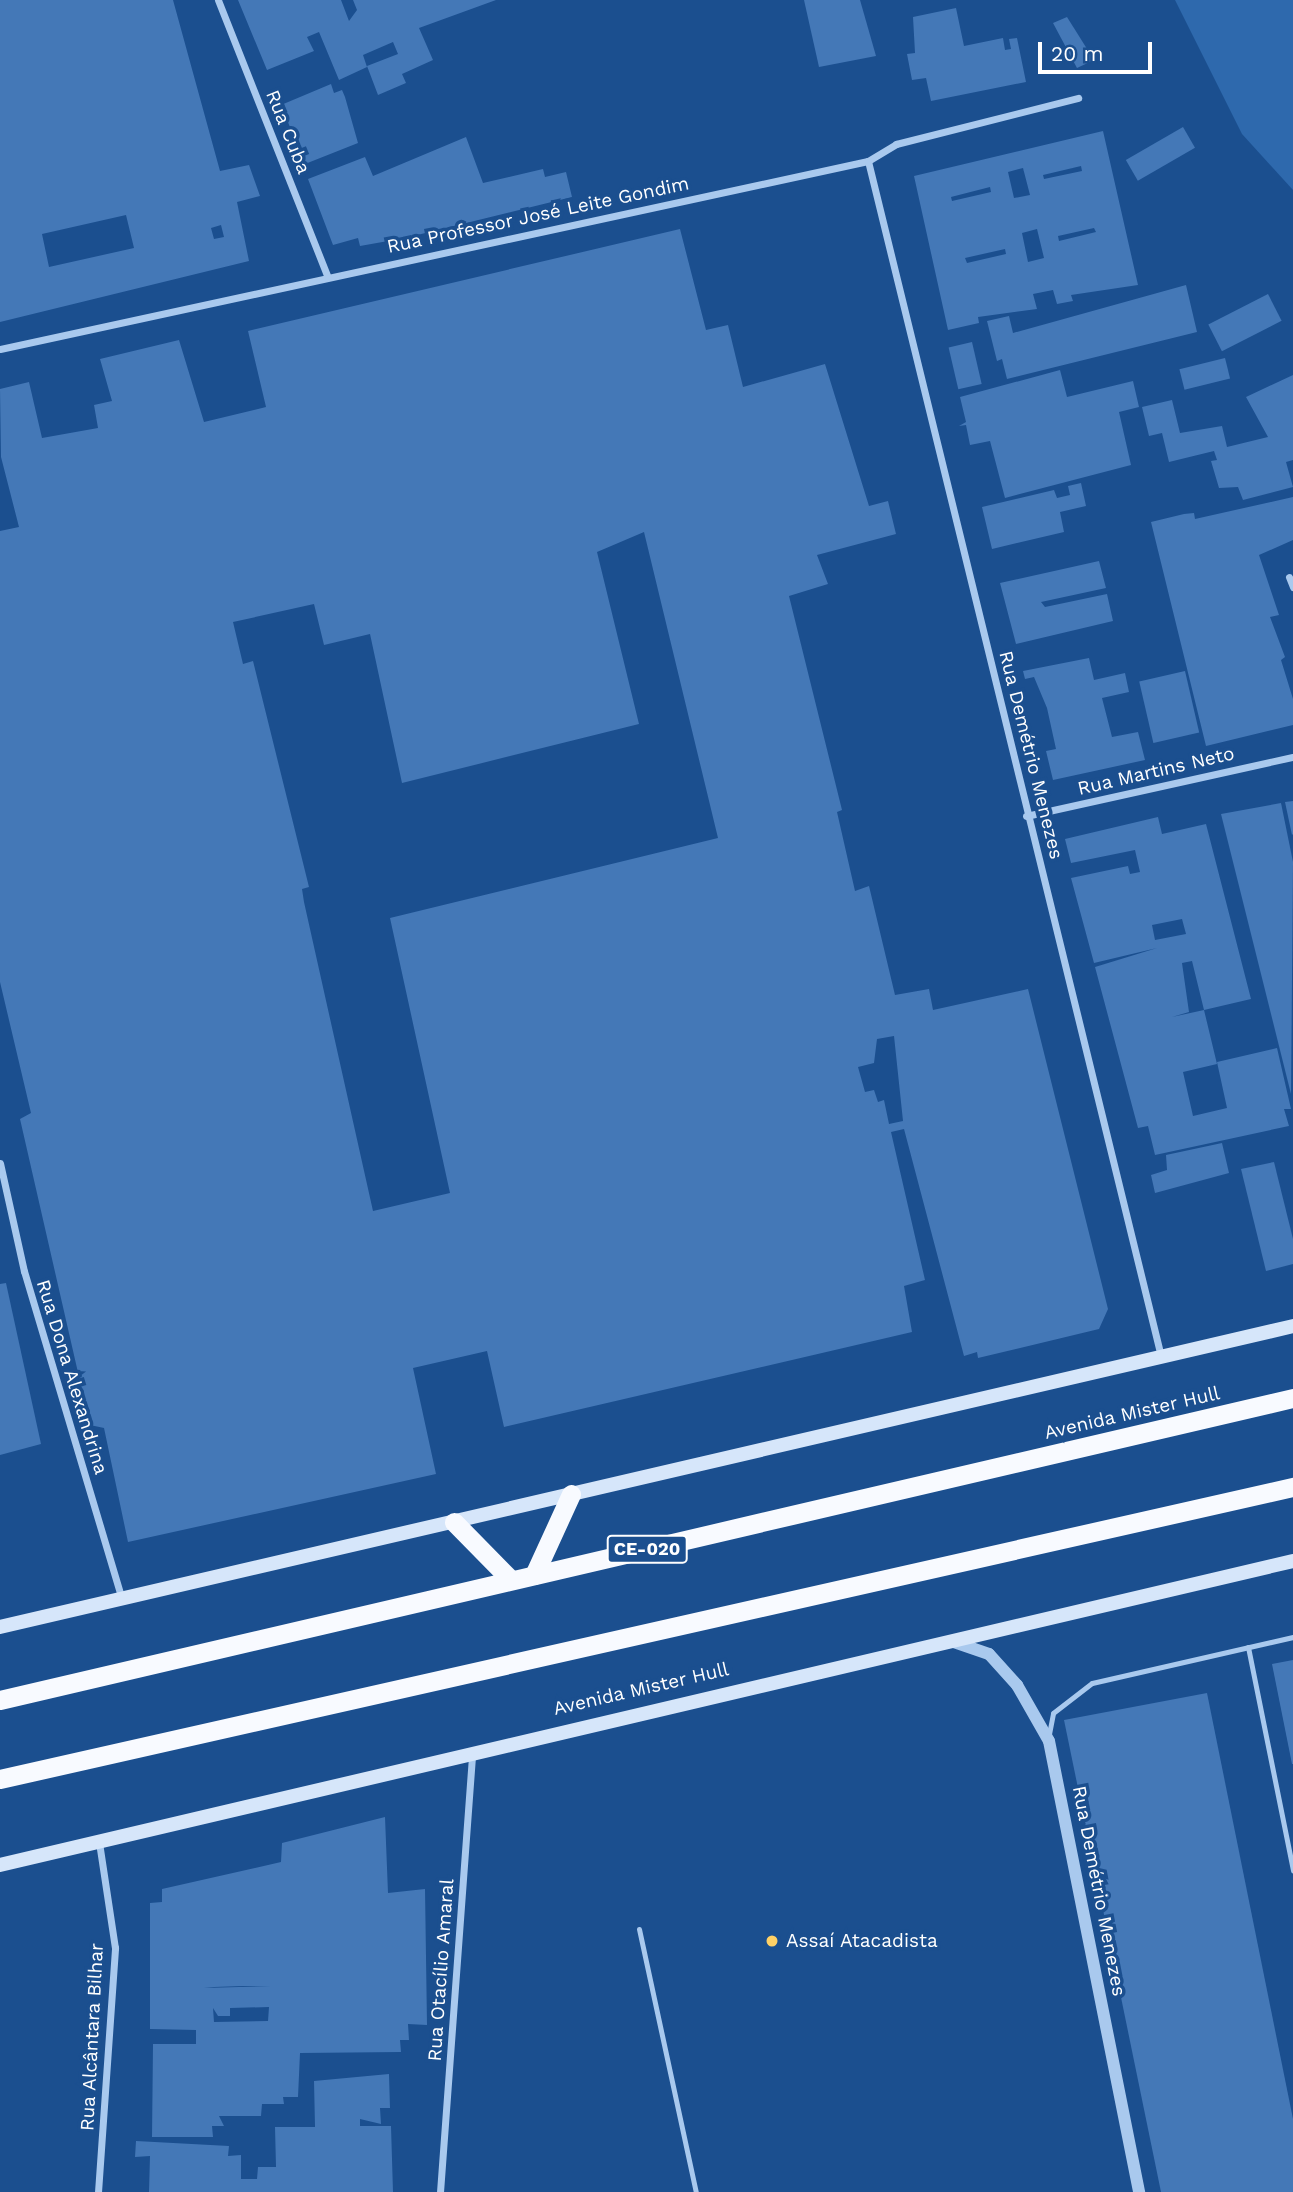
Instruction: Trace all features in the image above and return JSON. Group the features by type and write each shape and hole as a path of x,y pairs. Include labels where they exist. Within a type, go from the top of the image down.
{"highway":[{"name":"Avenida Mister Hull","path":"0,1700 1293,1398"},
{"path":"0,1779 1293,1487"},
{"path":"534,1575 571,1494"},
{"path":"454,1521 511,1580"}],"main road":[{"path":"0,1627 1293,1326"},
{"name":"Avenida Mister Hull","path":"0,1865 472,1751 1292,1561"}],"street":[{"name":"Rua Cuba","path":"218,0 327,276"},
{"name":"Rua Professor José Leite Gondim","path":"0,349 327,276 868,161 896,144 1078,98"},
{"name":"Rua Demétrio Menezes","path":"868,161 1026,816 1161,1357"},
{"path":"1289,577 1293,587"},
{"name":"Rua Martins Neto","path":"1026,816 1293,757"},
{"name":"Rua Dona Alexandrina","path":"0,1163 24,1271 121,1597"},
{"name":"Rua Demétrio Menezes","path":"951,1641 989,1654 1017,1685 1049,1741 1139,2192"},
{"name":"Rua Otacílio Amaral","path":"440,2192 472,1751"},
{"name":"Rua Alcântara Bilhar","path":"98,2192 116,1948 99,1842"}],"lane":[{"path":"1049,1741 1053,1713 1092,1683 1293,1637"},
{"path":"1248,1647 1293,1871"},
{"path":"639,1929 696,2192"}],"shaded area":[{"path":"1175,0 1293,0 1293,190 1242,134"}],"building":[{"path":"0,0 173,0 220,171 249,165 260,196 237,202 249,261 0,322","holes":["126,215 134,248 49,267 42,234","221,225 224,237 214,239 211,228"]},
{"path":"238,0 341,0 349,21 357,10 353,0 496,0 419,28 433,60 402,74 406,83 378,95 367,66 398,54 393,42 363,55 367,67 339,80 319,32 307,37 314,51 267,70"},
{"path":"804,0 860,0 876,56 819,67"},
{"path":"956,8 964,46 1003,38 1005,50 1011,49 1009,39 1017,38 1026,82 931,101 926,78 912,80 907,54 915,53 913,17"},
{"path":"1067,17 1094,60 1077,68 1053,23"},
{"path":"331,84 334,93 342,90 358,143 305,164 281,105"},
{"path":"1183,127 1195,148 1138,181 1126,160"},
{"path":"1103,131 1138,285 1071,295 1073,301 1057,304 1053,290 1033,294 1037,309 978,317 979,323 948,330 914,176","holes":["1081,166 1082,171 1044,179 1043,175","1023,168 1030,195 1014,198 1008,172","990,187 991,192 952,201 951,197","1094,228 1096,232 1059,241 1058,236","1037,229 1044,258 1028,262 1022,233","1005,249 1006,254 967,263 965,258"]},
{"path":"466,137 483,183 543,169 545,177 566,172 572,197 405,238 360,246 358,238 333,245 308,179 365,157 373,176"},
{"path":"680,229 706,330 728,325 743,387 825,364 869,506 888,501 896,534 817,555 828,584 789,596 842,810 837,812 855,891 869,886 895,995 929,989 933,1010 1028,989 1108,1309 1099,1329 978,1358 977,1352 964,1356 904,1129 891,1132 925,1280 904,1286 912,1332 504,1427 487,1351 413,1368 436,1474 128,1542 104,1428 90,1425 20,1119 31,1113 0,982 0,531 19,527 1,457 0,389 29,382 42,438 98,428 94,405 112,401 100,359 179,340 204,422 266,407 248,331","holes":["644,532 718,838 390,918 450,1193 373,1211 304,902 302,889 309,887 253,661 243,664 233,622 314,604 324,645 370,634 402,783 639,724 597,552","894,1036 903,1121 889,1124 884,1100 878,1102 874,1090 865,1092 858,1067 874,1063 877,1039"]},
{"path":"1186,285 1197,332 1007,379 1002,359 997,361 987,321 1009,316 1013,333"},
{"path":"1268,294 1282,321 1222,351 1208,324"},
{"path":"972,342 982,384 958,389 949,347"},
{"path":"1225,358 1230,378 1184,390 1179,369"},
{"path":"1060,370 1067,397 1133,381 1139,407 1119,412 1131,465 1005,498 990,441 970,445 966,425 959,426 966,422 960,397"},
{"path":"1293,375 1293,460 1286,462 1293,487 1243,500 1238,487 1219,488 1211,461 1217,460 1214,451 1169,462 1162,433 1149,436 1142,407 1172,400 1180,433 1222,426 1227,447 1268,437 1246,397"},
{"path":"1081,483 1086,506 1060,512 1064,532 992,549 982,507 1054,490 1057,498 1070,495 1068,486"},
{"path":"1293,497 1293,540 1259,555 1279,615 1270,617 1285,657 1281,660 1293,699 1293,725 1206,746 1151,522 1194,513 1195,519"},
{"path":"1099,561 1106,588 1041,602 1045,607 1107,594 1113,621 1016,644 1000,583"},
{"path":"1089,658 1094,680 1125,673 1129,692 1102,698 1112,737 1138,732 1145,760 1053,780 1046,751 1056,749 1047,708 1034,677 1025,679 1023,671"},
{"path":"1185,671 1199,732 1153,743 1139,682"},
{"path":"1293,801 1293,834 1292,835 1285,802"},
{"path":"1281,803 1293,862 1291,1094 1221,814"},
{"path":"1158,817 1162,834 1206,824 1251,999 1204,1010 1217,1064 1183,1072 1193,1116 1227,1108 1217,1062 1277,1048 1291,1109 1284,1109 1289,1126 1155,1155 1148,1126 1138,1128 1095,967 1157,948 1094,963 1071,878 1128,866 1130,874 1140,872 1135,850 1071,863 1065,839","holes":["1182,919 1186,934 1155,940 1152,925","1192,961 1204,1010 1172,1017 1189,1012 1182,963"]},
{"path":"1222,1143 1229,1173 1155,1193 1151,1175 1167,1170 1166,1155"},
{"path":"1274,1162 1293,1239 1293,1264 1266,1271 1241,1169"},
{"path":"6,1283 41,1444 0,1455 0,1284"},
{"path":"1293,1660 1293,1764 1292,1764 1272,1664"},
{"path":"1207,1693 1293,2119 1293,2192 1161,2192 1064,1720"},
{"path":"385,1817 388,1893 425,1889 427,2025 408,2024 409,2040 400,2040 401,2052 300,2053 298,2097 283,2097 284,2104 262,2104 261,2116 219,2116 224,2126 212,2126 213,2137 152,2137 153,2044 196,2044 196,2030 150,2029 150,1903 162,1902 162,1889 281,1862 282,1843","holes":["269,2007 268,2021 214,2022 213,2008 218,2016 230,2016 230,2008"]},
{"path":"389,2074 390,2108 380,2108 381,2124 360,2119 360,2126 391,2126 393,2192 149,2192 150,2156 135,2157 136,2141 229,2146 228,2156 241,2155 241,2179 257,2179 258,2167 276,2167 275,2127 315,2127 314,2081"}],"place":[{"name":"Assaí Atacadista","path":"772,1941"}]}
